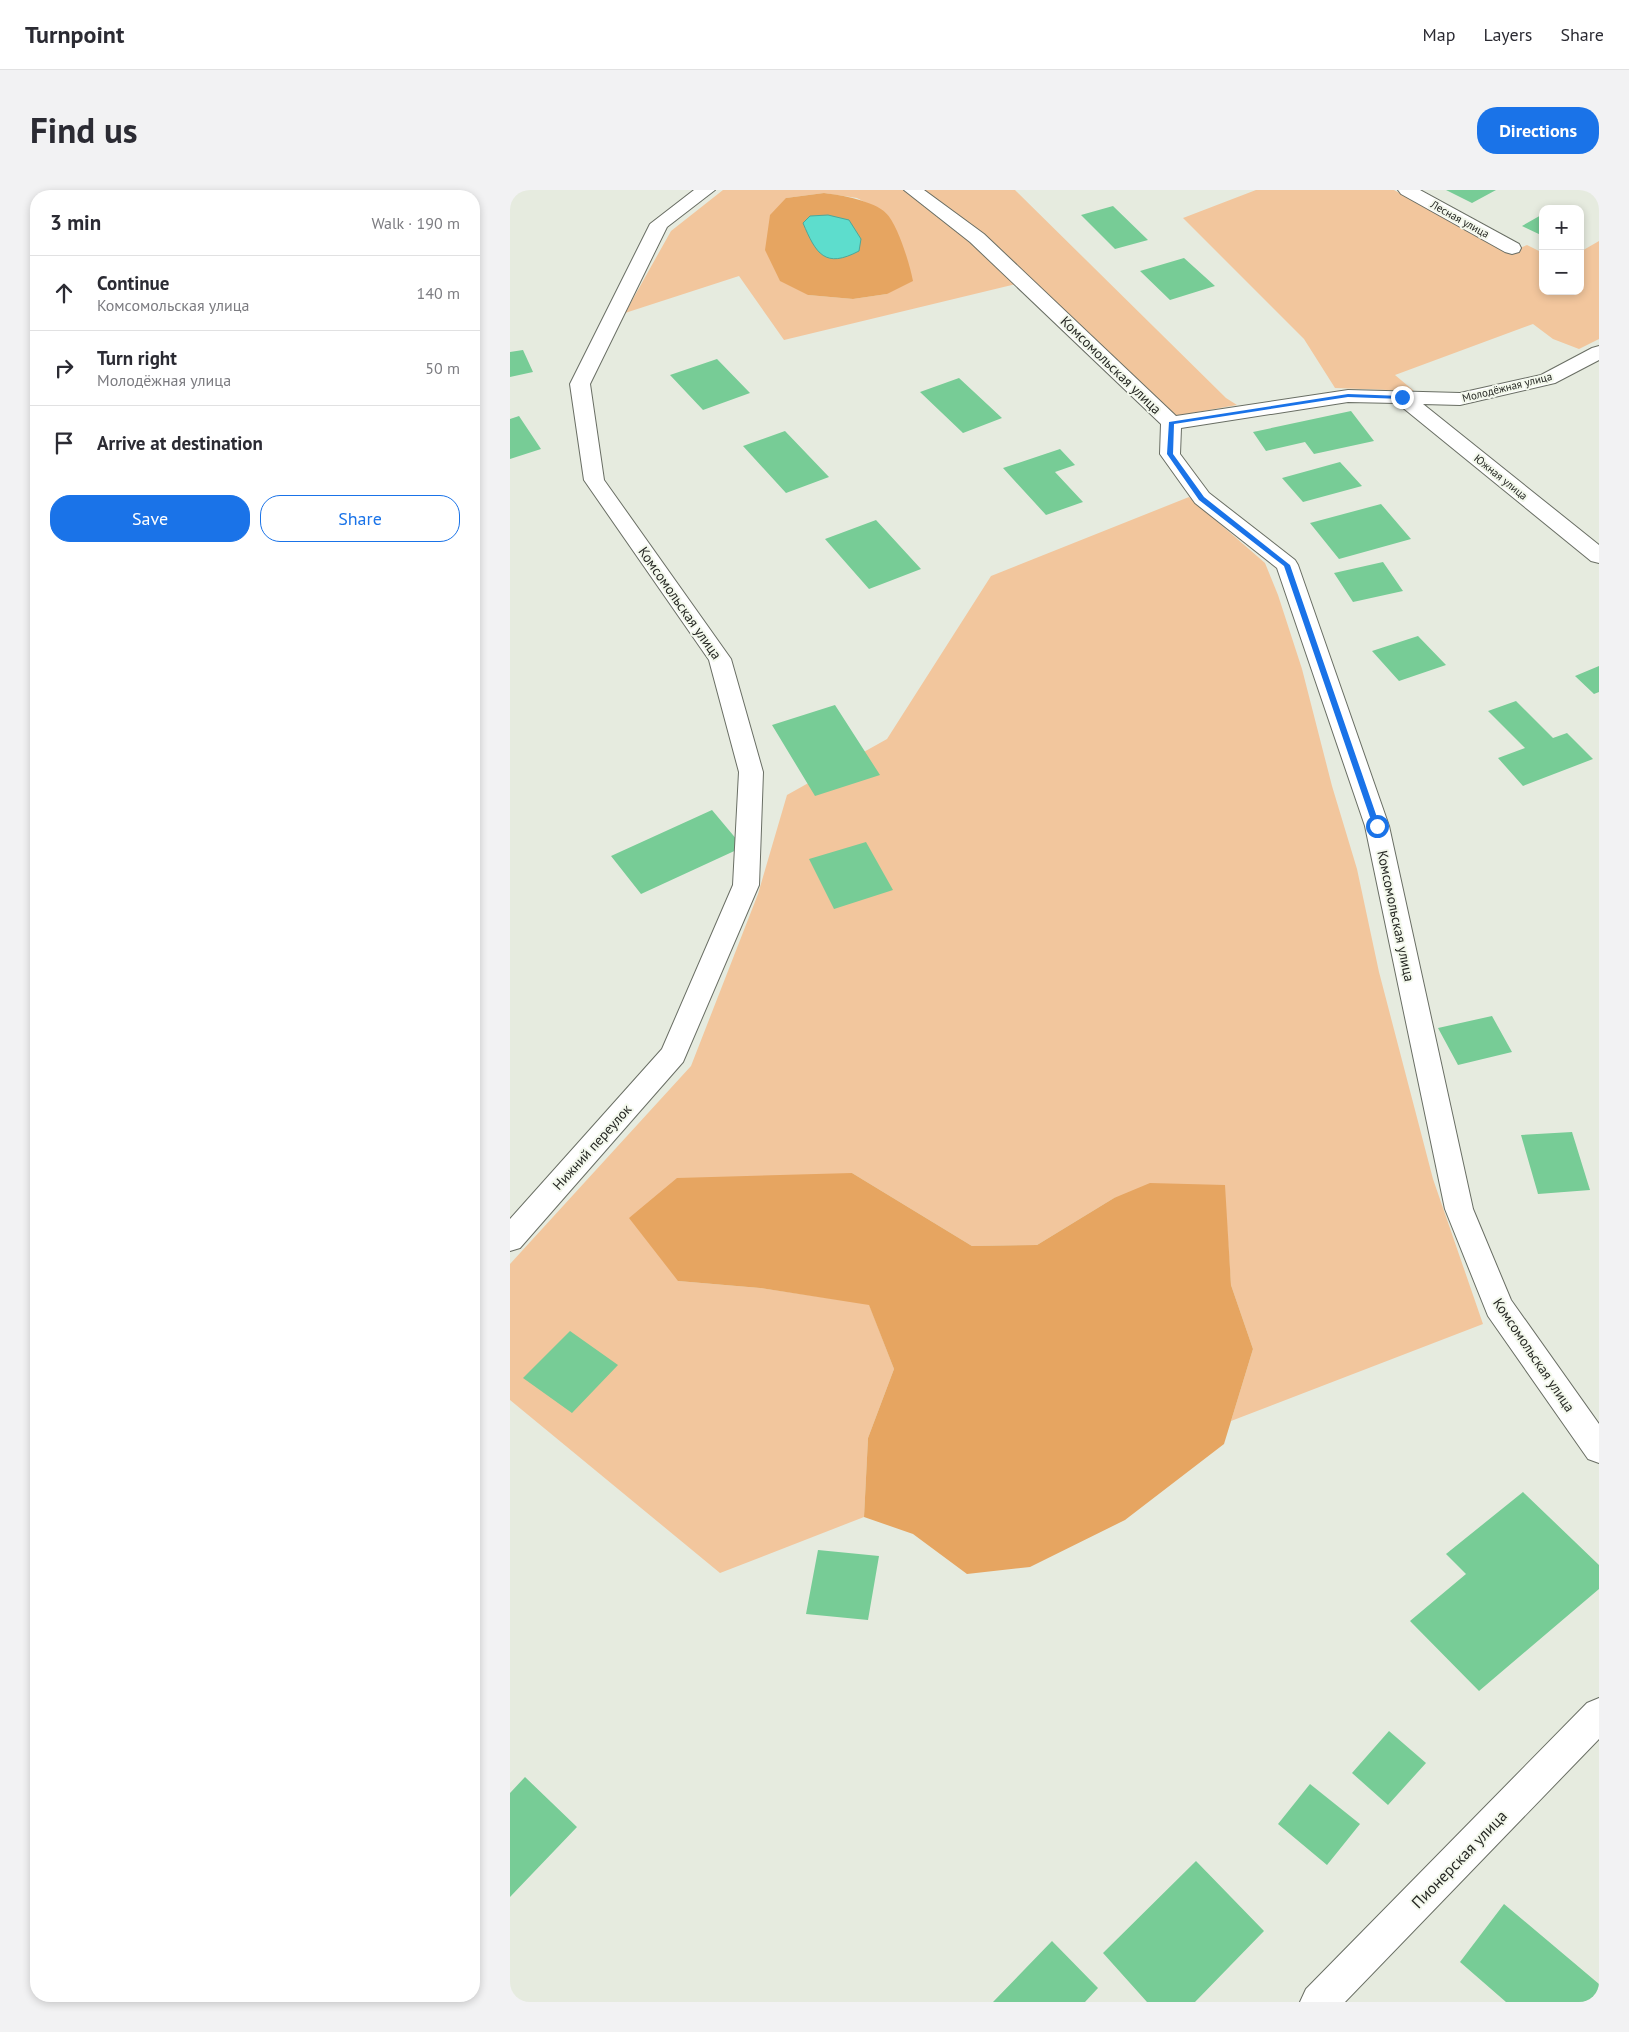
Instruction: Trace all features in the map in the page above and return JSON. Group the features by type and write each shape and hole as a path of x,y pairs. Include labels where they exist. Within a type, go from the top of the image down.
{"street":[{"name":"Комсомольская улица","path":"673,1056 746,885 751,772 720,659 594,480 580,384 623,300 658,224 706,190"},
{"name":"Комсомольская улица","path":"913,190 977,238 1171,423 1170,454 1202,498 1287,565 1377,826 1459,1208 1499,1307 1599,1449"},
{"name":"Лесная улица","path":"1407,190 1512,248"},
{"name":"Молодёжная улица","path":"1171,423 1348,396 1460,399 1548,379 1599,352"},
{"name":"Южная улица","path":"1402,397 1599,556"},
{"name":"Нижний переулок","path":"510,1239 673,1056"},
{"name":"Пионерская улица","path":"1319,2002 1599,1715"}],"shaded area":[{"path":"723,190 903,190 970,240 1016,284 784,340 739,276 625,313 671,231","holes":["824,193 857,198 886,213 902,245 887,294 853,299 808,295 786,198"]},
{"path":"920,190 1015,190 1226,398 1237,405 1175,416"},
{"path":"1256,190 1394,190 1508,253 1527,245 1539,251 1539,295 1584,295 1584,250 1599,241 1599,339 1579,349 1553,339 1533,324 1395,375 1414,391 1335,388 1304,339 1183,218"},
{"path":"824,193 866,202 886,213 899,236 913,281 887,294 853,299 808,295 780,281 765,250 770,215 786,198"},
{"path":"1189,497 1265,563 1278,595 1302,669 1332,786 1357,869 1379,972 1433,1179 1483,1324 1231,1421 1253,1349 1231,1285 1224,1185 1114,1198 1037,1245 972,1246 852,1173 678,1281 760,1288 869,1304 894,1369 868,1438 864,1517 720,1573 510,1400 510,1264 691,1066 758,894 787,795 887,739 991,576"},
{"path":"852,1173 972,1246 1037,1245 1114,1198 1150,1183 1225,1185 1231,1285 1253,1349 1224,1444 1125,1520 1030,1567 967,1574 913,1534 864,1517 868,1438 894,1369 869,1305 760,1288 678,1281 629,1218 677,1178"}],"water":[{"path":"828,215 849,220 861,239 859,251 838,259 823,255 817,250 803,223 810,216"}],"building":[{"path":"1446,190 1496,190 1472,203"},
{"path":"1113,206 1148,240 1115,249 1081,215"},
{"path":"1539,216 1539,234 1522,226"},
{"path":"1184,258 1215,286 1170,300 1140,271"},
{"path":"523,350 533,372 510,377 510,352"},
{"path":"717,359 750,393 703,410 670,375"},
{"path":"959,378 1002,418 963,433 920,392"},
{"path":"1351,411 1374,441 1314,454 1305,442 1266,451 1253,432"},
{"path":"519,416 541,449 510,459 510,419"},
{"path":"785,431 829,477 786,493 743,446"},
{"path":"1060,449 1075,465 1055,472 1083,502 1046,515 1003,468"},
{"path":"1340,462 1362,486 1303,502 1282,478"},
{"path":"1381,504 1411,539 1339,559 1310,523"},
{"path":"876,520 921,569 869,589 825,539"},
{"path":"1383,562 1403,591 1353,602 1334,573"},
{"path":"1418,636 1446,665 1399,681 1372,651"},
{"path":"1599,666 1599,692 1594,694 1575,676"},
{"path":"1516,701 1553,738 1567,733 1593,759 1523,786 1498,758 1525,748 1488,711"},
{"path":"835,705 880,775 815,796 772,725"},
{"path":"712,810 743,847 641,894 611,856"},
{"path":"866,842 893,890 834,909 809,859"},
{"path":"1492,1016 1512,1052 1458,1065 1438,1028"},
{"path":"1572,1132 1590,1190 1538,1194 1521,1135"},
{"path":"570,1331 618,1365 572,1413 523,1378"},
{"path":"1523,1492 1599,1565 1599,1589 1479,1691 1410,1621 1466,1574 1446,1554"},
{"path":"818,1550 879,1556 868,1620 806,1614"},
{"path":"1389,1731 1426,1763 1388,1805 1352,1773"},
{"path":"525,1777 577,1827 510,1897 510,1793"},
{"path":"1310,1784 1360,1824 1327,1865 1278,1824"},
{"path":"1196,1861 1264,1931 1195,2002 1147,2002 1103,1953"},
{"path":"1504,1904 1599,1984 1599,2002 1506,2002 1460,1962"},
{"path":"1052,1941 1098,1988 1085,2002 993,2002"}],"route":[{"path":"1377,826 1287,565 1202,498 1170,454 1171,423 1348,396 1402,397"}]}
